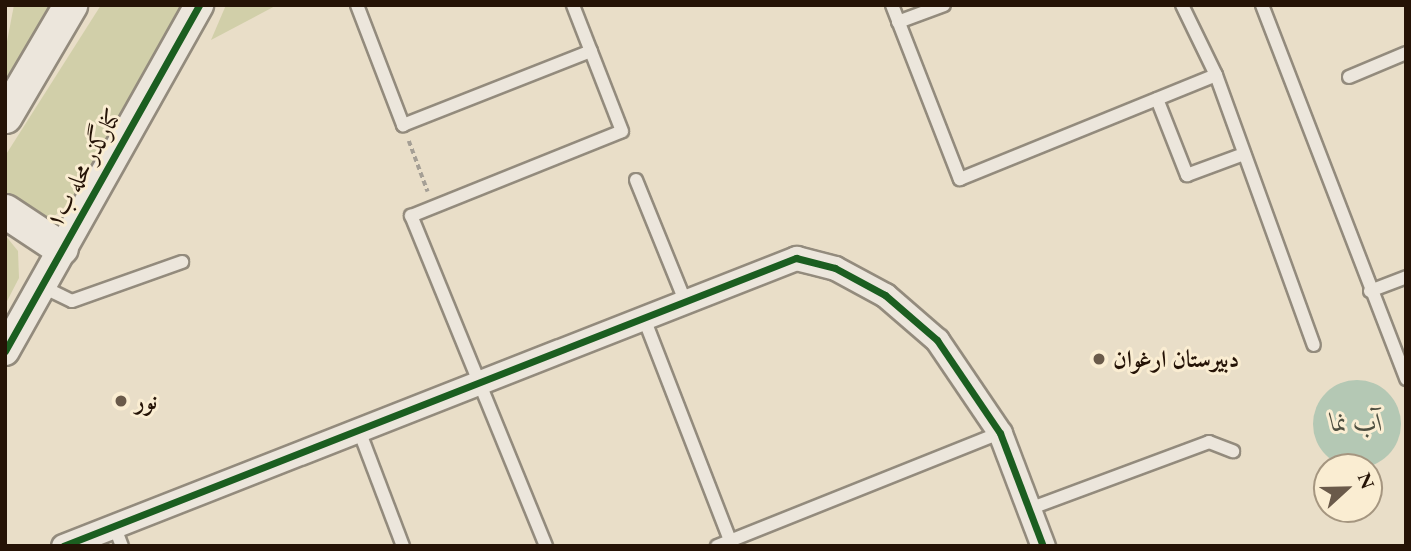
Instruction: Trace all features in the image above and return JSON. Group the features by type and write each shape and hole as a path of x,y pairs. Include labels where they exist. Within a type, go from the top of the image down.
{"main road":[{"path":"5,116 70,5"},
{"path":"5,211 61,248"}],"street":[{"name":"کنارگذر محله ب۱","path":"5,351 199,5"},
{"path":"64,546 118,537 360,433 645,321 796,258 835,268 886,295 937,340 1000,433 1043,546"}],"lane":[{"path":"357,5 403,125 591,51"},
{"path":"546,546 411,216 622,131 573,5"},
{"path":"892,5 960,179 1216,75"},
{"path":"898,22 944,5"},
{"path":"1182,5 1216,75 1314,345"},
{"path":"1262,5 1406,379"},
{"path":"1349,77 1406,53"},
{"path":"1157,99 1187,175 1244,154"},
{"path":"636,180 686,303"},
{"path":"41,286 72,301 182,262"},
{"path":"1370,291 1406,277"},
{"path":"645,321 730,540"},
{"path":"360,433 403,546"},
{"path":"716,546 1000,433"},
{"path":"1029,509 1209,442 1233,451"}],"path":[{"path":"403,125 433,206"}],"shaded area":[{"path":"14,5 57,5 5,94 5,52"},
{"path":"101,5 189,5 78,196 52,218 33,217 5,194 5,156"},
{"path":"226,5 277,5 211,40"},
{"path":"5,235 18,251 19,278 5,305"}],"water":[{"name":"آب نما","path":"1357,380 1382,387 1394,399 1400,415 1398,441 1383,460 1383,453 1324,453 1316,441 1313,424 1316,407 1332,387 1340,383"}],"cycle path":[{"path":"5,351 199,5"},
{"path":"63,546 796,258 835,268 885,295 937,340 1000,433 1043,546"}],"place":[{"name":"دبیرستان ارغوان","path":"1099,359"},
{"name":"نور","path":"121,401"}]}
